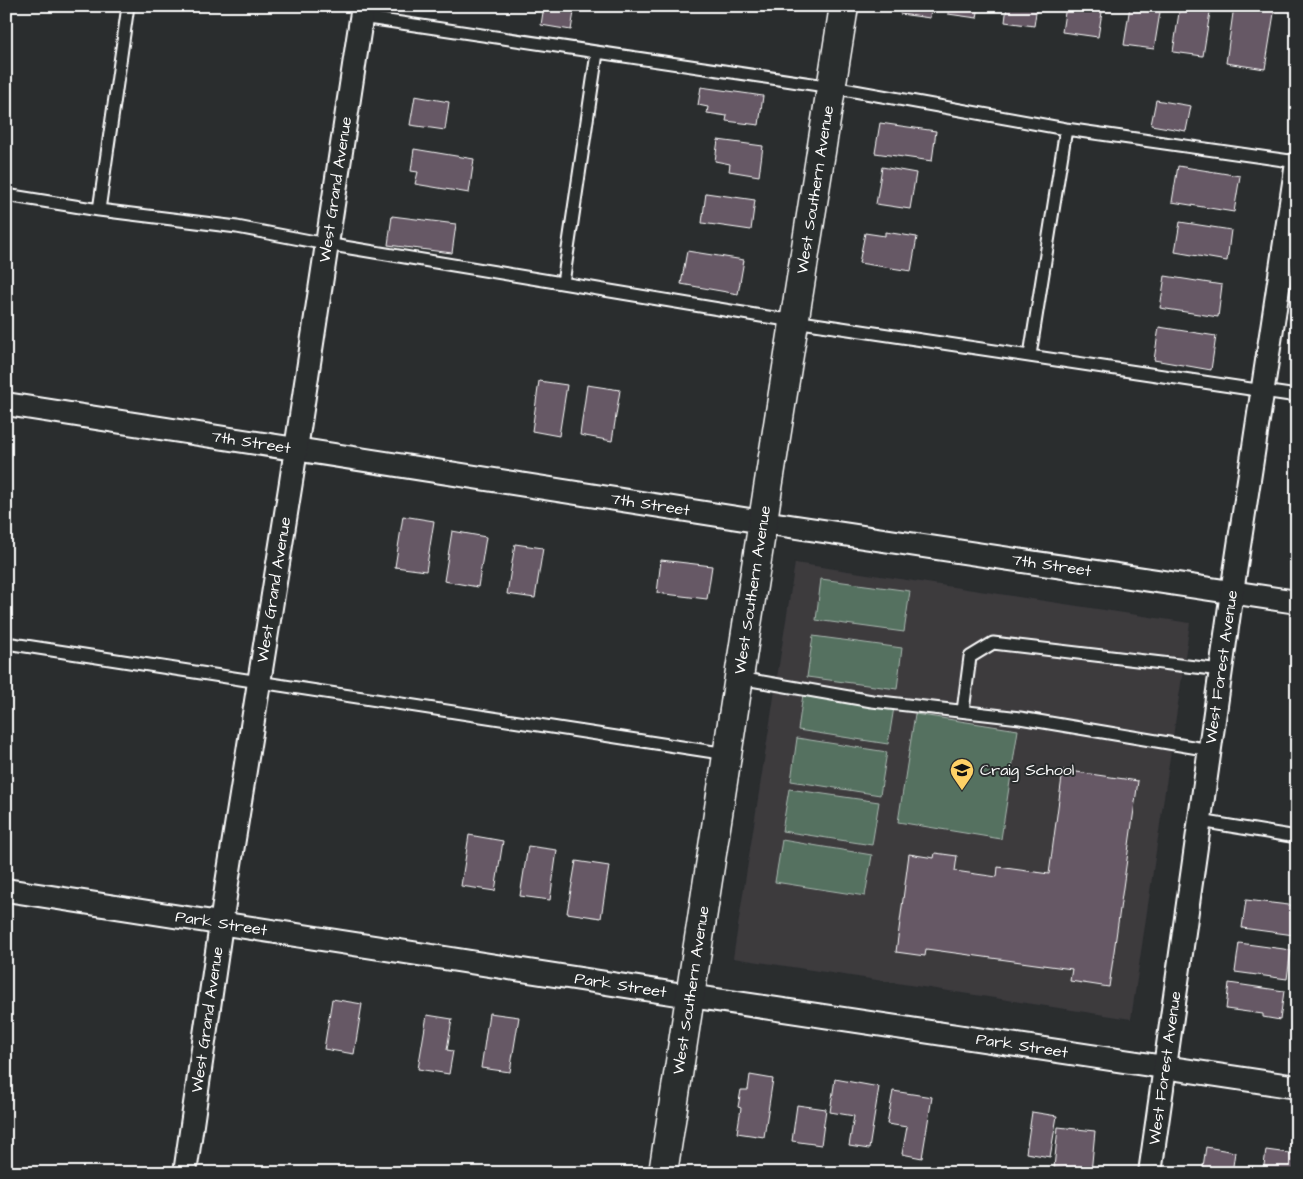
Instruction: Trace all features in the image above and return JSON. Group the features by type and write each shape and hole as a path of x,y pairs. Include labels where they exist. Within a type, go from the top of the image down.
{"street":[{"name":"West Southern Avenue","path":"663,1173 844,6"},
{"name":"West Grand Avenue","path":"184,1173 362,12"},
{"name":"West Forest Avenue","path":"1150,1173 1232,592 1297,162"},
{"name":"7th Street","path":"6,404 763,522 1297,602"},
{"name":"Park Street","path":"6,890 690,996 1297,1087"}],"lane":[{"path":"99,210 128,6"},
{"path":"362,12 597,52 832,87 1066,129 1297,162"},
{"path":"563,283 597,52"},
{"path":"1030,355 1066,129"},
{"path":"6,195 99,210 236,226 326,244 794,321 1297,396"},
{"path":"6,643 727,754"},
{"path":"963,711 970,657 993,643 1221,670"},
{"path":"739,678 872,701 1020,718 1210,750"},
{"path":"1200,821 1297,837"}],"shaded area":[{"name":"Craig School","path":"795,563 1190,623 1131,1019 733,958"}],"green space":[{"path":"821,579 910,591 904,632 816,620"},
{"path":"813,636 902,648 897,689 807,677"},
{"path":"804,687 895,701 888,744 798,730"},
{"path":"915,714 1018,730 1001,839 898,822"},
{"path":"797,738 887,752 880,795 791,781"},
{"path":"789,789 879,802 872,845 782,831"},
{"path":"782,840 872,855 865,896 775,882"}],"building":[{"path":"544,6 575,6 571,30 541,25"},
{"path":"901,6 931,6 930,18 900,14"},
{"path":"949,6 979,6 977,18 948,14"},
{"path":"1007,6 1037,6 1034,26 1005,22"},
{"path":"1066,6 1103,6 1098,37 1062,32"},
{"path":"1130,6 1161,6 1154,49 1124,45"},
{"path":"1180,6 1211,6 1203,56 1173,52"},
{"path":"1234,6 1275,7 1265,69 1226,63"},
{"path":"701,87 763,96 759,125 726,121 727,116 707,113 708,107 698,105"},
{"path":"415,96 449,102 445,130 410,125"},
{"path":"1156,100 1191,106 1186,131 1151,125"},
{"path":"880,123 936,131 932,161 875,153"},
{"path":"718,140 763,146 759,176 729,171 730,164 715,161"},
{"path":"414,149 474,159 469,193 415,184 418,172 411,171"},
{"path":"1178,166 1240,176 1234,212 1172,202"},
{"path":"882,167 916,173 910,209 876,204"},
{"path":"706,193 755,200 751,230 702,223"},
{"path":"392,216 456,224 452,253 388,245"},
{"path":"1180,222 1231,230 1227,261 1175,252"},
{"path":"885,232 917,237 911,271 859,263 865,233 885,236"},
{"path":"687,251 744,260 738,294 681,284"},
{"path":"1165,276 1222,285 1218,317 1160,308"},
{"path":"1159,327 1216,336 1211,370 1154,360"},
{"path":"539,381 567,385 559,436 532,431"},
{"path":"587,385 620,390 612,441 580,435"},
{"path":"403,516 434,521 426,571 395,567"},
{"path":"452,531 486,537 478,587 444,581"},
{"path":"515,544 543,548 535,598 507,594"},
{"path":"661,560 712,566 707,599 657,593"},
{"path":"1063,770 1138,781 1109,987 1070,981 1072,969 926,949 925,956 896,952 909,854 934,858 935,853 957,856 955,871 997,877 998,867 1049,874"},
{"path":"469,835 503,841 495,891 461,886"},
{"path":"528,846 557,850 550,900 520,896"},
{"path":"576,861 609,866 601,918 567,913"},
{"path":"1246,900 1297,906 1294,935 1242,928"},
{"path":"1239,943 1291,950 1287,979 1235,972"},
{"path":"1229,983 1284,991 1280,1020 1263,1017 1263,1014 1226,1009"},
{"path":"332,999 362,1004 354,1054 324,1049"},
{"path":"489,1013 519,1017 510,1072 481,1068"},
{"path":"427,1015 452,1019 447,1050 453,1051 449,1074 418,1069"},
{"path":"750,1075 773,1079 764,1137 737,1133 741,1108 738,1107 741,1090 748,1090"},
{"path":"835,1079 879,1087 869,1149 849,1146 854,1116 830,1112"},
{"path":"893,1091 932,1097 922,1158 902,1154 907,1127 887,1124"},
{"path":"797,1105 826,1109 821,1145 792,1141"},
{"path":"1032,1112 1057,1116 1050,1157 1026,1153"},
{"path":"1058,1127 1095,1131 1091,1173 1063,1173 1064,1169 1054,1168"},
{"path":"1206,1147 1235,1152 1232,1173 1202,1173"},
{"path":"1266,1150 1296,1154 1293,1173 1263,1173"}],"place":[{"name":"Craig School","path":"962,791"}]}
